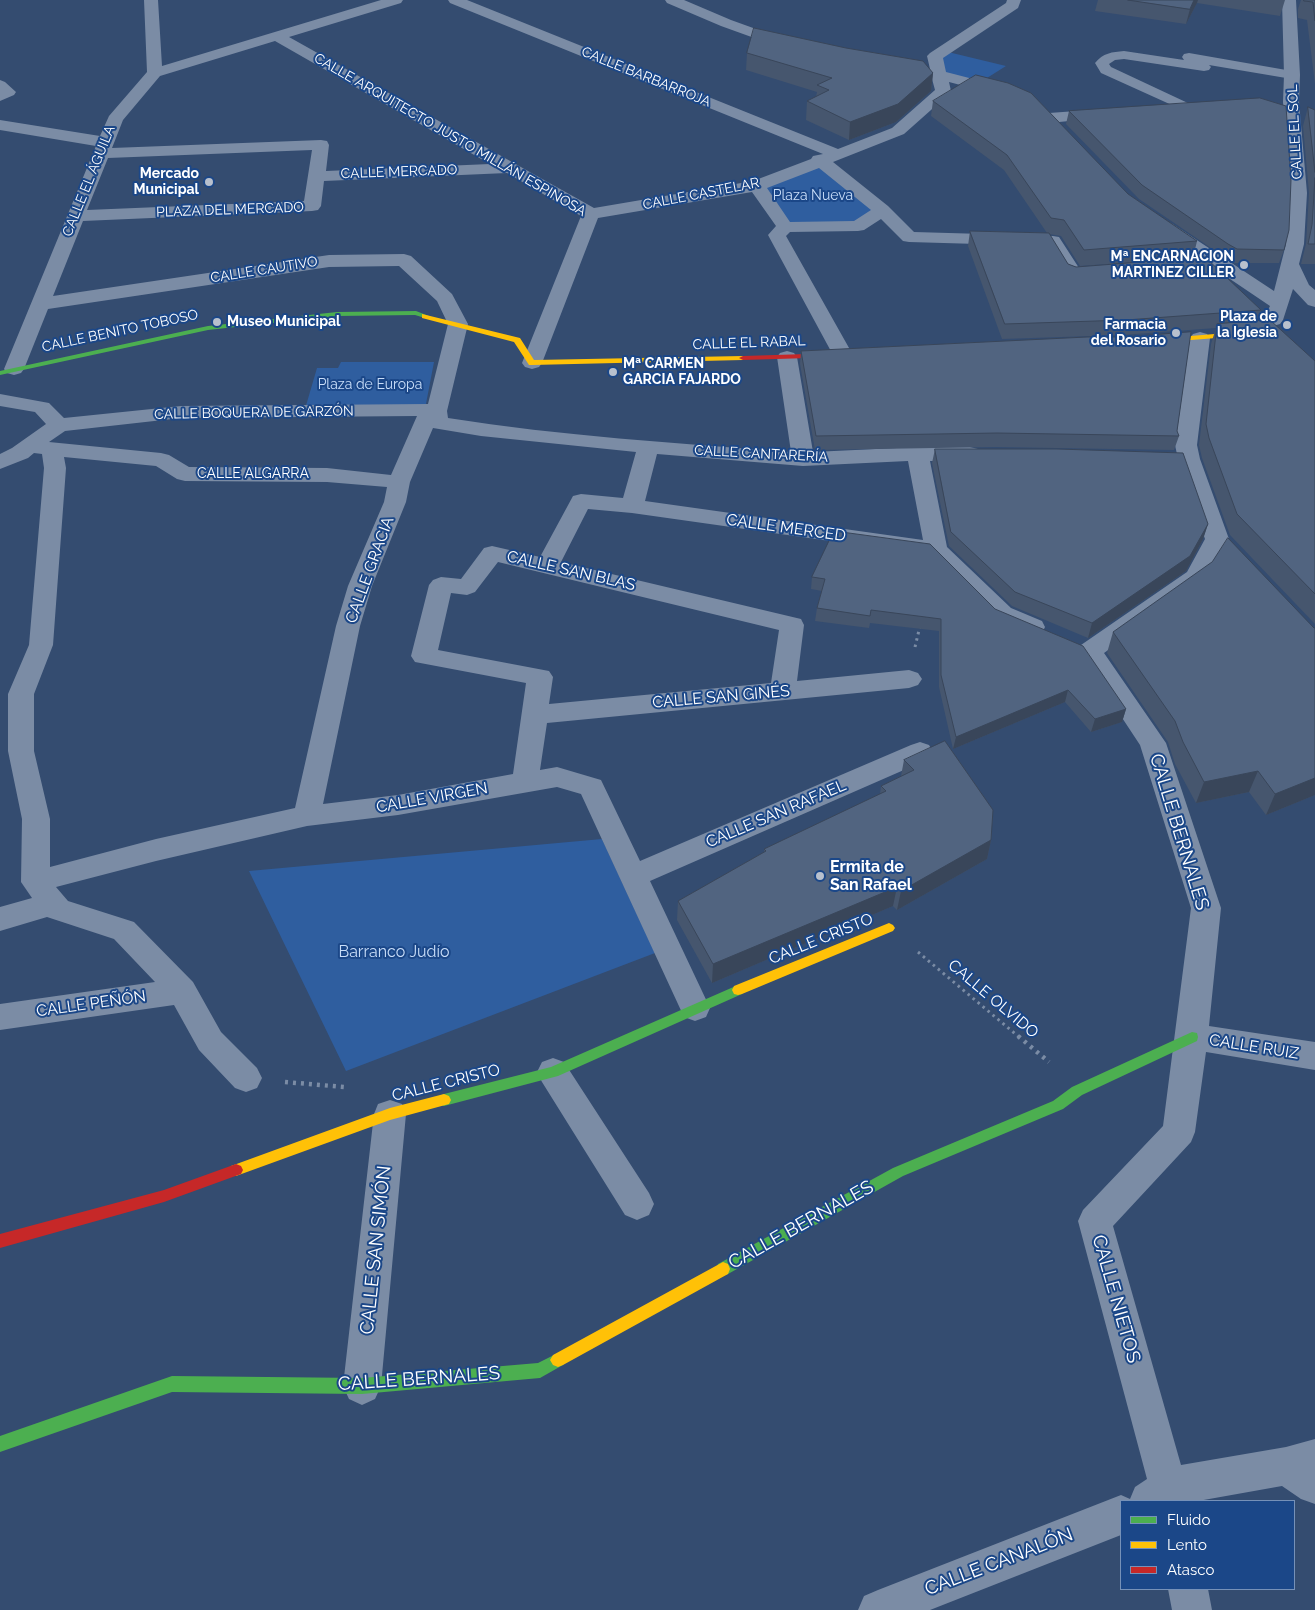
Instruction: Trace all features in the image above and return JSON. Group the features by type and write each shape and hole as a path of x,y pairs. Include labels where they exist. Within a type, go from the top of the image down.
{"street":[{"path":"151,0 155,73 396,0"},
{"name":"CALLE BARBARROJA","path":"455,0 837,154"},
{"path":"672,0 726,23 798,48"},
{"path":"940,75 935,56 1013,5 1014,0"},
{"name":"CALLE EL SOL","path":"1270,335 1295,244 1298,193 1299,103 1292,75 1289,0"},
{"name":"CALLE ARQUITECTO JUSTO MILLÁN ESPINOSA","path":"276,36 591,214 532,363"},
{"path":"881,67 940,75 1020,96"},
{"name":"CALLE EL ÁGUILA","path":"7,371 40,304 114,119 155,73"},
{"name":"CALLE CASTELAR","path":"591,214 757,186 819,160 898,131 944,91 940,75"},
{"path":"0,85 8,92 0,96"},
{"path":"1272,103 1299,103"},
{"path":"1152,110 1204,106"},
{"path":"1063,132 1044,113 1124,112"},
{"path":"0,125 102,148"},
{"name":"PLAZA DEL MERCADO","path":"75,216 312,206 321,145 102,148"},
{"path":"819,160 882,210 909,238 1053,241 1073,274 1121,270"},
{"name":"CALLE MERCADO","path":"317,176 511,168"},
{"path":"757,186 785,227"},
{"path":"848,354 777,235 785,227 858,226 882,210"},
{"path":"1155,220 1216,263 1280,304"},
{"path":"1295,244 1315,246"},
{"name":"CALLE CAUTIVO","path":"40,304 329,261 404,260 445,298 458,324"},
{"path":"1290,262 1301,287 1315,301"},
{"path":"1188,265 1216,263"},
{"name":"CALLE BENITO TOBOSO","path":"7,371 208,328 337,314 416,313 458,324"},
{"path":"458,324 517,340 532,363"},
{"name":"CALLE GRACIA","path":"306,816 348,626 360,586 395,502 398,482 433,411 458,324"},
{"path":"1141,342 1270,335"},
{"path":"918,454 936,550 1002,614 1072,644 1196,577 1223,546 1179,459 1186,445 1200,338"},
{"name":"CALLE EL RABAL","path":"532,363 848,354"},
{"path":"786,357 803,459"},
{"path":"0,400 42,407 59,425 42,448 0,462"},
{"name":"CALLE CANTARERÍA","path":"433,411 437,423 472,429 648,448 803,459 918,454 986,454"},
{"name":"CALLE BOQUERA DE GARZÓN","path":"59,425 181,412 433,411"},
{"path":"42,448 55,468 41,645 21,694 21,751 36,819 44,893 58,910 124,930 182,991 210,1041 246,1078"},
{"name":"CALLE ALGARRA","path":"42,448 161,460 185,474 327,475 398,482"},
{"path":"632,506 648,448"},
{"name":"CALLE MERCED","path":"548,565 580,501 632,506 936,550"},
{"name":"CALLE SAN BLAS","path":"525,782 540,677 424,656 441,585 467,587 492,552 792,625 783,692"},
{"name":"CALLE BERNALES","path":"0,1444 172,1384 362,1386 540,1370 898,1172 1058,1106 1077,1091 1192,1037 1206,908 1153,743 1072,644"},
{"name":"CALLE SAN GINÉS","path":"534,715 909,679"},
{"name":"CALLE SAN RAFAEL","path":"632,876 920,752"},
{"name":"CALLE VIRGEN","path":"0,919 44,893 156,850 306,816 398,805 557,777 591,787 695,1008"},
{"name":"CALLE CRISTO","path":"0,1241 164,1196 390,1114 553,1072 695,1008 890,928"},
{"name":"CALLE PEÑÓN","path":"0,1017 182,991"},
{"name":"CALLE RUIZ","path":"1192,1037 1315,1056"},
{"name":"CALLE NIETOS","path":"1163,1496 1095,1221 1179,1132 1192,1037"},
{"path":"553,1072 637,1204"},
{"name":"CALLE SAN SIMÓN","path":"362,1386 390,1114"},
{"path":"1163,1496 1305,1470"},
{"name":"CALLE CANALÓN","path":"878,1610 1120,1515"},
{"path":"1188,1590 1192,1610"}],"lane":[{"path":"1185,107 1106,70 1102,63 1112,56 1124,55 1204,67"},
{"path":"1189,57 1292,75"}],"path":[{"name":"CALLE OLVIDO","path":"890,928 1053,1065 1077,1091"},
{"path":"246,1078 378,1091 390,1114"}],"green space":[{"path":"948,52 1006,66 979,83 946,75 941,58"},
{"name":"Plaza Nueva","path":"819,160 882,210 858,226 785,227 757,186"},
{"name":"Plaza de Europa","path":"341,362 434,362 425,409 305,409 317,368 338,368"},
{"name":"Barranco Judío","path":"602,839 655,953 346,1071 249,871"}],"building":[{"path":"1128,0 1194,0 1190,9"},
{"path":"1304,0 1315,0 1315,21 1313,2"},
{"path":"754,28 846,48 923,61 933,73 898,104 850,122 807,101 829,90 817,85 832,78 747,53"},
{"path":"976,75 1008,83 1031,93 1128,194 1197,241 1084,250 1064,220 1051,218 1007,155 933,101"},
{"path":"1260,98 1286,106 1291,180 1289,230 1284,250 1237,249 1228,244 1142,185 1069,111"},
{"path":"1308,107 1315,110 1315,172"},
{"path":"1315,178 1315,244 1308,244 1312,225"},
{"path":"970,231 1049,233 1068,264 1076,267 1205,257 1261,310 1126,320 1005,324"},
{"path":"1270,320 1315,361 1315,594 1237,514 1209,438 1206,424 1217,324"},
{"path":"1191,332 1177,431 1179,436 997,433 816,436 801,351 1087,337 1126,337"},
{"path":"935,449 1057,449 1183,453 1208,524 1190,556 1092,623 1015,592 951,532"},
{"path":"834,531 930,544 995,609 1083,646 1126,709 1095,719 1068,690 956,737 941,675 941,619 871,610 870,616 817,608 825,579 812,577"},
{"path":"1228,538 1315,628 1315,778 1275,794 1258,771 1204,782 1183,742 1175,721 1113,632 1212,562"},
{"path":"945,741 993,810 991,840 901,891 897,887 713,964 678,901 766,851 764,849 886,791 881,786 914,770 904,760"}],"traffic: fast":[{"path":"0,373 208,328 337,314 416,313 425,316"},
{"path":"444,1100 553,1072 738,990"},
{"path":"723,1269 898,1172 1058,1105 1077,1091 1192,1037"},
{"path":"0,1444 172,1384 362,1386 540,1370 558,1360"}],"traffic: slow":[{"path":"425,316 517,340 532,363 743,358"},
{"path":"1154,341 1251,333"},
{"path":"738,990 889,928"},
{"path":"236,1170 390,1114 444,1100"},
{"path":"558,1360 723,1269"}],"traffic: jam":[{"path":"743,358 839,355"},
{"path":"0,1241 164,1196 236,1170"}],"place":[{"name":"Mercado Municipal","path":"209,182"},
{"name":"Mª ENCARNACION MARTINEZ CILLER","path":"1244,265"},
{"name":"Museo Municipal","path":"217,322"},
{"name":"Plaza de la Iglesia","path":"1287,325"},
{"name":"Farmacia del Rosario","path":"1176,333"},
{"name":"Mª CARMEN GARCIA FAJARDO","path":"613,372"},
{"name":"Ermita de San Rafael","path":"820,876"}]}
